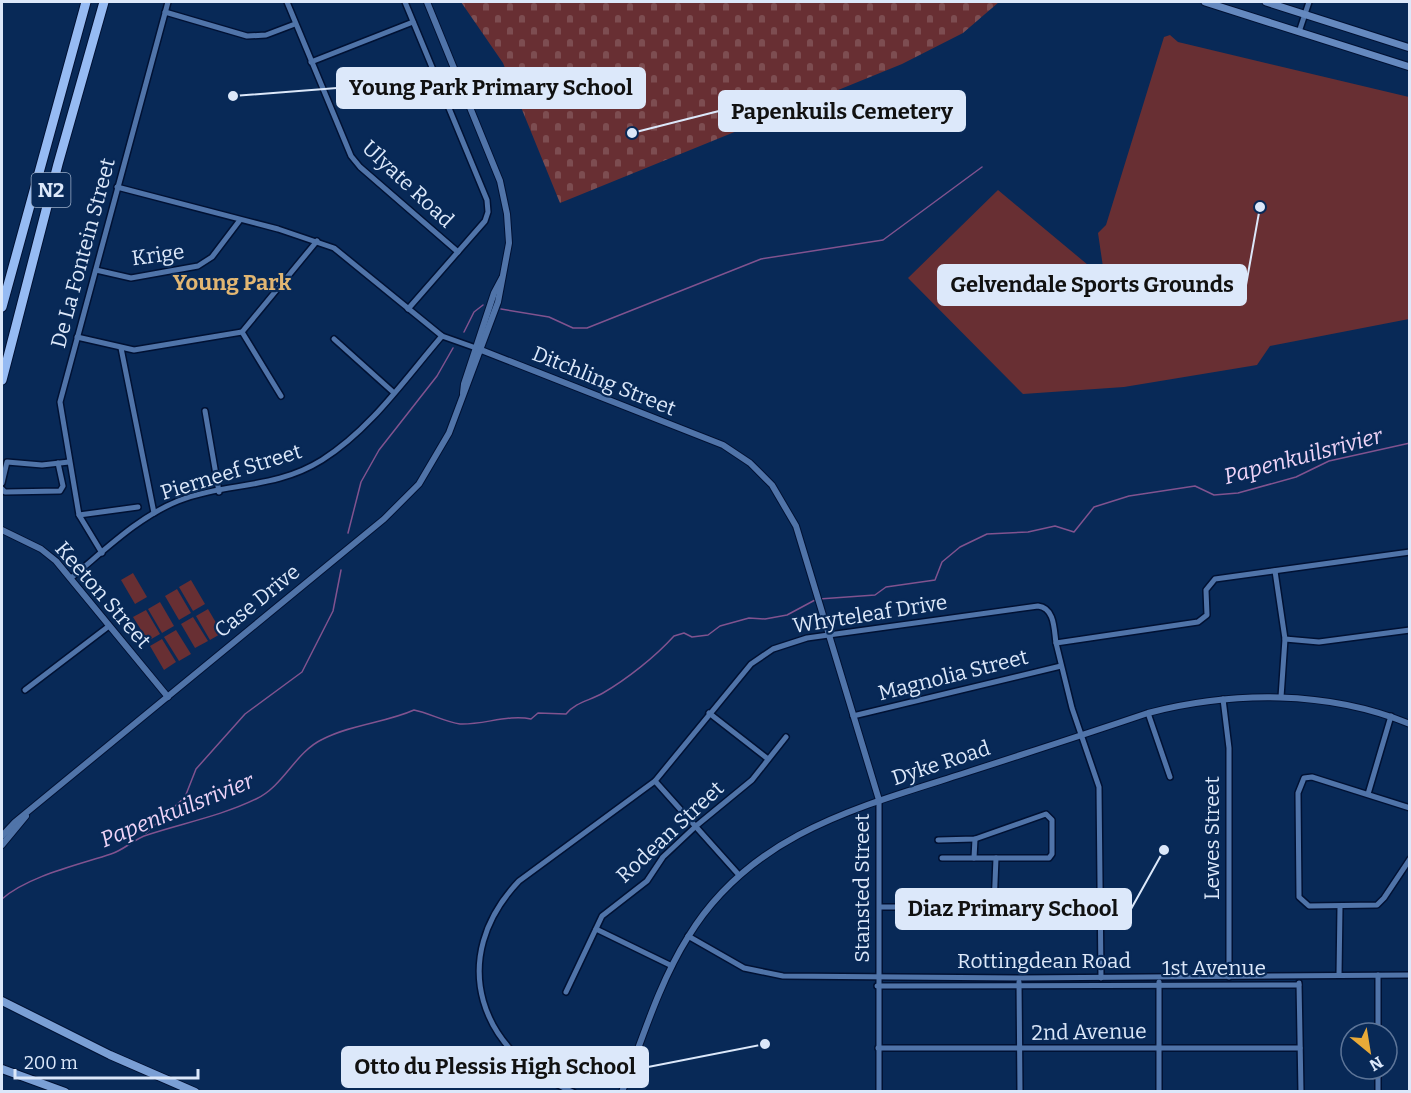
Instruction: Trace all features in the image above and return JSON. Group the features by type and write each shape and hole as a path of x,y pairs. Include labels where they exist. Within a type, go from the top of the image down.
{"highway":[{"name":"N2","path":"2,307 86,2"},
{"name":"N2","path":"2,380 58,164 104,2"}],"main road":[{"path":"1205,2 1410,67"},
{"path":"1266,2 1410,48"},
{"path":"2,1001 122,1061 195,1092"},
{"path":"2,1069 65,1092"}],"street":[{"name":"De La Fontein Street","path":"102,553 79,515 60,406 168,2"},
{"name":"Ulyate Road","path":"287,2 345,145 356,162 458,252"},
{"path":"405,2 487,200 488,212 485,221 408,309"},
{"name":"Case Drive","path":"2,836 36,804 399,505 419,484 436,459 501,293 509,233 503,191 427,2"},
{"path":"1299,32 1309,2"},
{"path":"165,12 247,36 266,35 295,24"},
{"path":"311,62 413,22"},
{"name":"Ditchling Street","path":"117,187 334,248 441,336 723,445 750,463 772,485 789,512 801,541 879,800"},
{"name":"Krige","path":"96,270 131,278 198,266 212,257 240,220"},
{"path":"77,337 134,350 242,332 317,242"},
{"path":"242,332 281,396"},
{"name":"Pierneef Street","path":"71,578 154,513 181,500 285,478 321,460 362,429 441,336"},
{"path":"334,339 393,392"},
{"path":"121,348 154,513"},
{"path":"205,411 219,492"},
{"path":"2,483 7,462 38,465 69,462"},
{"path":"2,489 8,492 60,491 63,486 58,463"},
{"path":"79,515 138,507"},
{"name":"Keeton Street","path":"2,530 41,549 71,578 168,696"},
{"path":"1056,643 1198,622 1207,615 1206,590 1212,581 1410,552"},
{"path":"1275,571 1285,639 1281,697"},
{"name":"Whyteleaf Drive","path":"573,1092 546,1080 524,1065 506,1048 491,1025 484,1005 480,976 485,937 498,908 519,881 656,781 741,674 762,657 784,644 828,634 1041,606 1051,614 1061,666 1098,779 1101,978"},
{"path":"25,690 109,626"},
{"path":"1285,639 1319,642 1410,630"},
{"name":"Magnolia Street","path":"853,716 1061,666"},
{"name":"Dyke Road","path":"622,1092 672,966 688,936 709,907 739,875 767,852 805,830 879,800 1148,713 1223,699 1281,697 1347,705 1391,716 1410,724"},
{"name":"Lewes Street","path":"1223,699 1229,748 1229,977"},
{"path":"1148,713 1170,777"},
{"path":"709,714 768,759"},
{"path":"1368,794 1391,716"},
{"name":"Rodean Street","path":"566,992 596,929 608,910 648,879 663,857 696,826 752,780 786,737"},
{"path":"1410,808 1312,777 1304,778 1299,787 1299,897 1309,906 1377,905 1410,859"},
{"path":"656,781 739,875"},
{"name":"Stansted Street","path":"879,800 880,907 877,986 879,1092"},
{"name":"Case Drive","path":"2,845 36,804"},
{"path":"939,840 975,839 1043,815 1051,818 1050,857 942,858"},
{"path":"974,858 975,839"},
{"path":"994,907 996,858"},
{"path":"880,907 1100,907"},
{"path":"1338,975 1340,907"},
{"path":"596,929 672,966"},
{"name":"Rottingdean Road","path":"688,936 737,965 758,973 783,976 1101,978 1159,981 1229,977 1410,975"},
{"path":"1378,975 1378,1021"},
{"path":"1299,976 1301,1092"},
{"path":"1019,978 1020,1092"},
{"path":"1159,981 1159,1092"},
{"name":"1st Avenue","path":"877,986 1020,986 1159,981 1299,985"},
{"name":"2nd Avenue","path":"879,1048 1300,1048"}],"green space":[{"path":"461,2 999,2 963,33 902,64 560,203 503,63"},
{"path":"1170,35 1178,42 1409,97 1409,319 1270,346 1257,365 1124,387 1023,394 908,278 998,190 1094,270 1103,267 1098,233 1106,225 1164,37"},
{"path":"133,573 147,597 135,604 121,580"},
{"path":"191,580 205,604 193,611 179,587"},
{"path":"177,589 191,613 179,620 165,596"},
{"path":"160,602 174,626 162,633 148,609"},
{"path":"208,609 222,633 210,640 196,616"},
{"path":"146,610 160,634 148,641 133,617"},
{"path":"193,617 208,641 195,648 181,624"},
{"path":"176,630 191,654 179,661 164,637"},
{"path":"162,639 176,662 164,670 150,646"}],"waterway":[{"path":"501,309 549,317 573,328 587,328 761,259 883,240 982,167"},
{"path":"464,332 474,312 483,305"},
{"path":"348,533 361,482 379,450 437,376 453,348"},
{"name":"Papenkuilsrivier","path":"819,599 875,595 886,587 935,580 942,562 960,547 987,534 1028,532 1055,526 1074,532 1094,507 1129,496 1195,486 1214,495 1238,493 1296,477 1329,461 1410,443"},
{"path":"146,833 185,797 196,769 245,714 302,672 333,611 341,570"},
{"name":"Papenkuilsrivier","path":"2,899 25,884 116,852 142,837 216,815 256,799 274,786 313,745 334,734 414,710 460,724 514,718 531,719 538,713 566,714 631,674 674,636 684,633 692,637 708,635 720,626 749,618 765,619 787,615 815,600"}],"place":[{"name":"Young Park Primary School","path":"233,96"},
{"name":"Papenkuils Cemetery","path":"632,133"},
{"name":"Gelvendale Sports Grounds","path":"1260,207"},
{"name":"Diaz Primary School","path":"1164,850"},
{"name":"Otto du Plessis High School","path":"765,1044"}],"district":[{"name":"Young Park","path":"232,282"}]}
